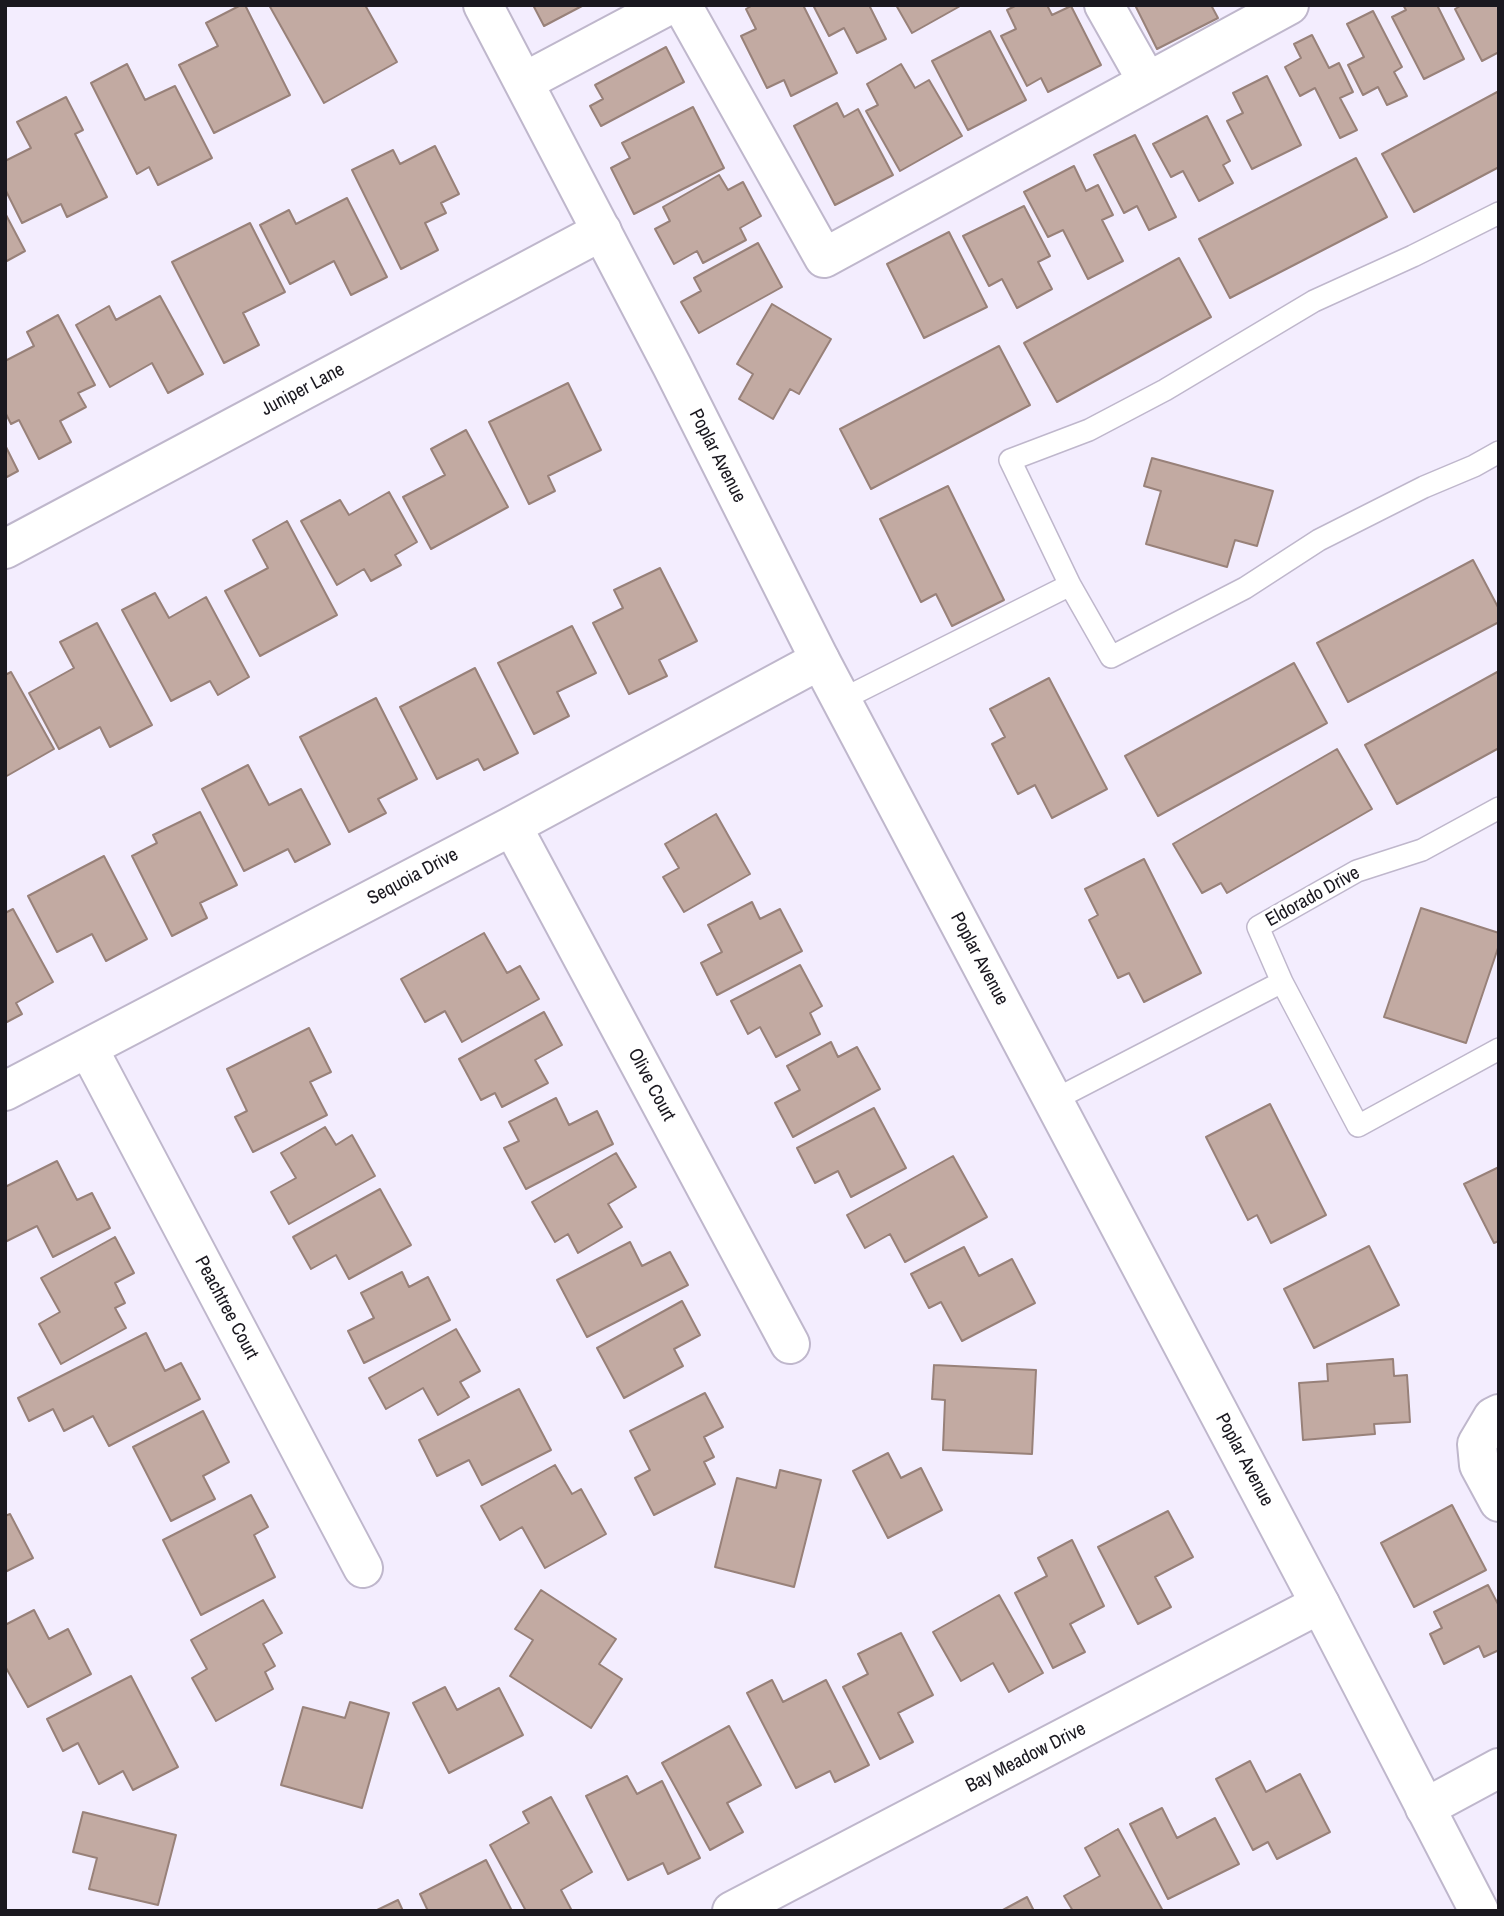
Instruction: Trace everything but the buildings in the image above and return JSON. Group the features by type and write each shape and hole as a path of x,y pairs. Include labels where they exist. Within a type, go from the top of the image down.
{"street":[{"name":"Poplar Avenue","path":"483,5 672,366 820,660 1479,1911"},
{"path":"524,82 669,5"},
{"path":"682,5 824,258 1289,5"},
{"path":"1104,5 1147,81"},
{"name":"Juniper Lane","path":"5,549 602,231"},
{"name":"Sequoia Drive","path":"5,1091 512,826 820,660"},
{"name":"Olive Court","path":"512,826 790,1344"},
{"name":"Peachtree Court","path":"88,1048 363,1568"},
{"path":"1499,1414 1493,1417 1477,1444 1479,1465 1499,1502"},
{"name":"Bay Meadow Drive","path":"732,1911 1320,1605"},
{"path":"1425,1808 1499,1768"}],"lane":[{"path":"1499,213 1314,301 1165,390 1089,430 1010,460 1070,585 1111,657 1245,588 1319,540 1499,452"},
{"path":"841,700 1070,585"},
{"name":"Eldorado Drive","path":"1499,808 1422,850 1357,871 1258,927 1283,982 1358,1126 1499,1049"},
{"path":"1054,1100 1283,982"}]}
